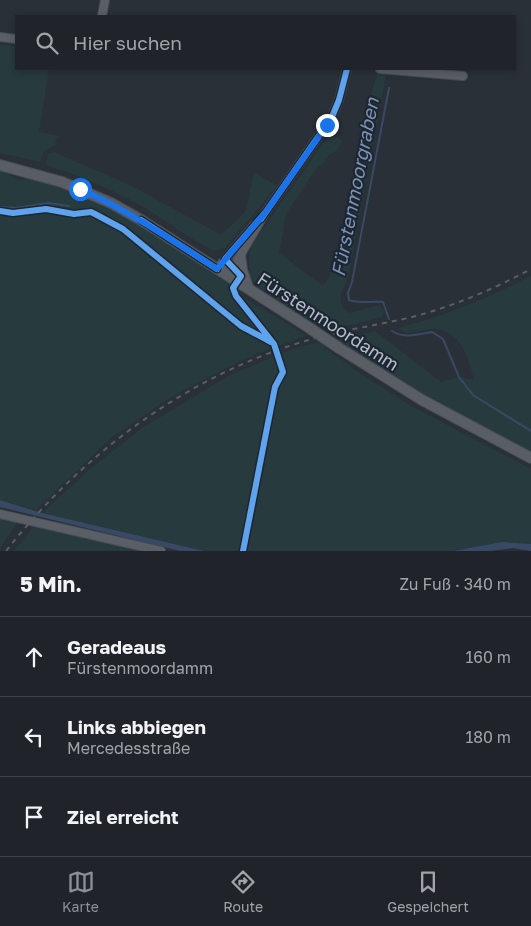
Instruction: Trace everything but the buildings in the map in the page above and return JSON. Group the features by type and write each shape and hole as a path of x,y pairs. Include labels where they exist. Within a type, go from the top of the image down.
{"main road":[{"name":"Fürstenmoordamm","path":"0,165 62,182 111,203 141,220 422,400 531,458"}],"street":[{"path":"102,15 105,0"},
{"path":"0,38 15,39"},
{"path":"217,269 226,270 232,268 265,213 332,117 340,100 347,70"},
{"path":"392,70 463,76"},
{"path":"217,269 265,213"},
{"path":"241,254 243,270 250,290"},
{"path":"0,514 161,551"}],"green space":[{"path":"0,45 15,46 15,70 49,70 39,132 61,136 56,139 55,145 44,151 40,162 0,153"},
{"path":"378,74 386,75 348,277 342,291 341,301 344,309 349,313 378,306 381,306 384,312 383,316 363,322 340,327 322,327 308,320 306,321 255,284 247,272 250,271 249,253 257,237 328,136 335,136 342,140 337,150 324,159 325,162 316,169 286,214 279,253 323,286 329,278 331,270 337,271 373,87"},
{"path":"54,152 132,186 221,235 246,211 254,172 277,186 225,248 213,251 127,198 93,182 46,165 48,154"},
{"path":"0,168 15,179 33,178 43,180 104,205 145,229 229,284 227,288 306,336 259,353 218,372 168,399 111,438 36,510 0,500"},
{"path":"531,276 531,454 437,404 338,341 324,347 408,404 531,469 531,544 502,542 453,551 204,551 42,513 90,469 142,428 228,376 303,346 375,331 441,382 459,377 474,380 462,346 450,334 442,330 433,329 405,333 398,328 466,306"},
{"path":"0,515 17,522 0,549"},
{"path":"33,527 142,551 14,551"}],"water":[{"path":"0,500 42,513 204,551 180,551 0,507"},
{"path":"502,542 531,544 531,551 513,548 490,551 453,551"}],"waterway":[{"name":"Fürstenmoorgraben","path":"389,88 352,282 348,293 349,300 383,302 389,319"},
{"path":"0,207 16,208 48,203 69,206"},
{"name":"Fürstenmoorgraben","path":"392,331 401,335 417,335 432,332 443,339 459,377 473,395 531,431"}],"railway":[{"path":"6,551 36,515 69,481 142,421 182,395 223,373 267,354 338,332 416,316 446,307 489,290 531,269"}],"cycle path":[{"path":"261,219 332,117 339,100 347,70"},
{"path":"0,211 13,213 46,209 74,214 91,212 123,229 241,326 271,342"},
{"path":"243,551 275,387 283,372 274,344 236,296 233,288 241,276 225,259 265,213"},
{"path":"141,220 217,269"}],"route":[{"path":"80,189 111,203 141,220 217,269 265,213 327,125"}]}
